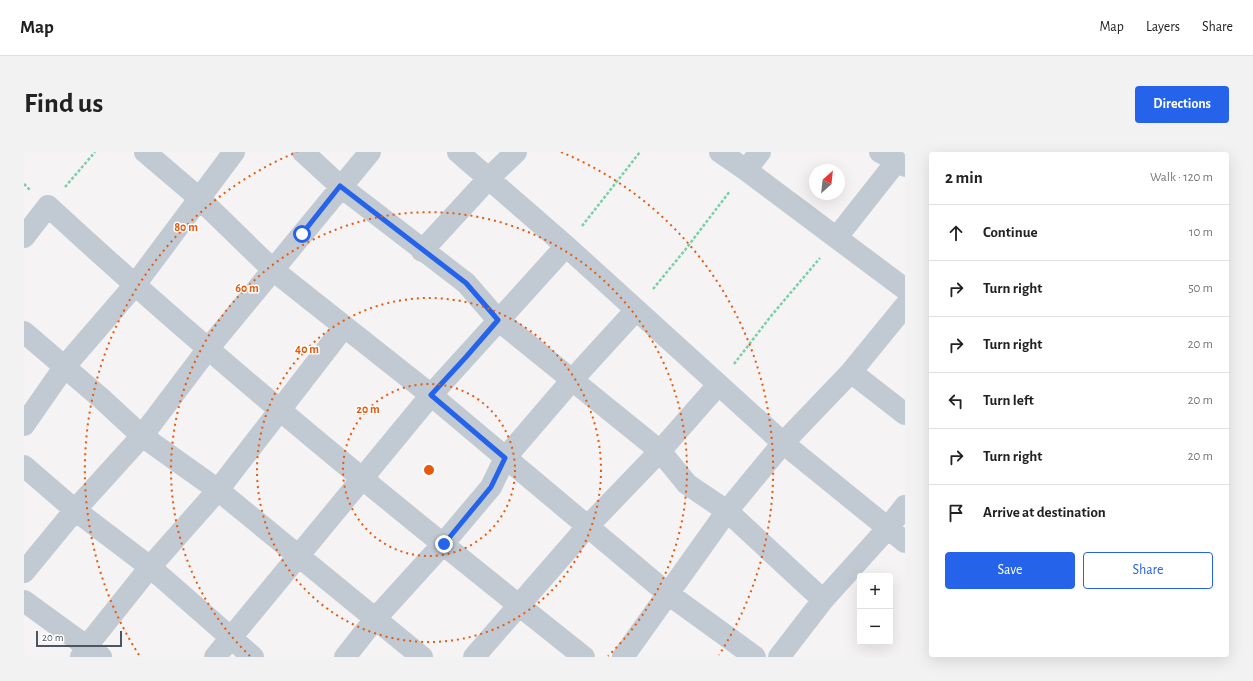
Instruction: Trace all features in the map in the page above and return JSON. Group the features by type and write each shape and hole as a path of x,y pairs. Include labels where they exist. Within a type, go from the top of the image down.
{"street":[{"path":"145,152 199,198 274,270 431,395 667,593 755,657"},
{"path":"24,425 65,366 134,286 234,152"},
{"path":"303,152 340,186 422,251 466,283 498,320 660,451 687,484 726,511 823,600"},
{"path":"24,572 75,510 142,436 207,350 274,270 340,186 370,152"},
{"path":"458,152 566,246 783,443 887,529 905,542"},
{"path":"422,251 489,178 516,152"},
{"path":"720,152 837,237 905,289"},
{"path":"746,170 760,152"},
{"path":"837,237 896,158"},
{"path":"24,237 48,206 134,286 207,350 281,410 361,479 584,657"},
{"path":"215,657 299,557 361,479 431,395 566,246"},
{"path":"623,657 726,511 783,443 852,372 905,306"},
{"path":"345,657 376,619 444,544 491,487 505,458 572,380 636,310"},
{"path":"24,601 90,653 150,567 218,490 344,327"},
{"path":"24,332 65,366 142,436 218,490 422,657"},
{"path":"852,372 905,414"},
{"path":"474,657 520,606 587,527 660,451 718,385"},
{"path":"24,466 75,510 150,567 253,657"},
{"path":"779,657 823,600 887,529 905,506"}],"path":[{"path":"48,206 95,152"},
{"path":"566,246 640,152"},
{"path":"636,310 685,250 746,170"},
{"path":"718,385 771,316 837,237"}],"route":[{"path":"302,234 340,186 422,251 466,283 498,320 431,395 505,458 491,487 444,544"}]}
